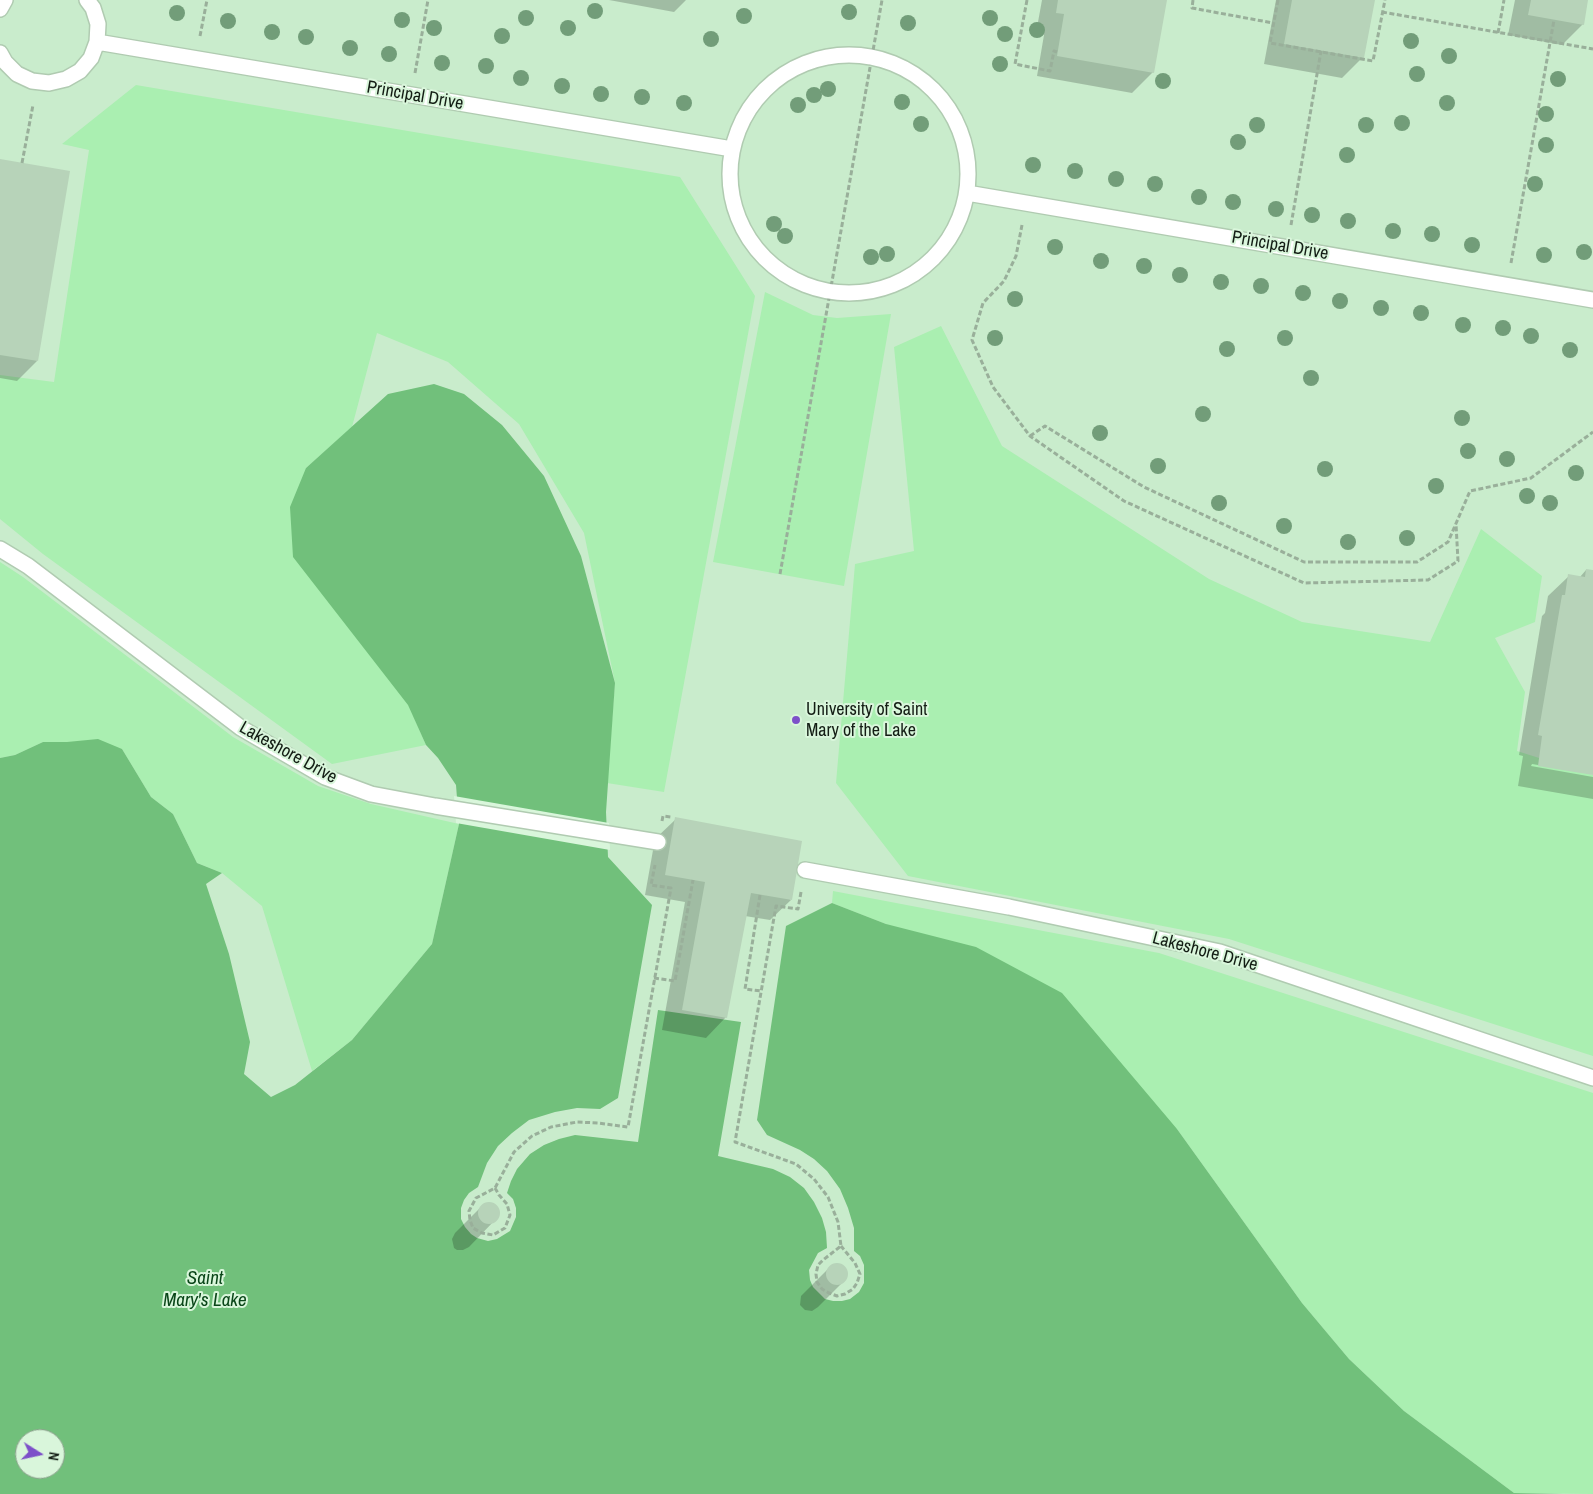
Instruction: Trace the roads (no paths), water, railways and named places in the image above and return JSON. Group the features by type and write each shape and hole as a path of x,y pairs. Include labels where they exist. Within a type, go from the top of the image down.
{"lane":[{"path":"0,9 5,0"},
{"path":"0,53 5,62 17,74 32,81 49,83 66,79 80,71 91,58 97,42 98,24 93,8 87,0"},
{"name":"Principal Drive","path":"97,42 732,149"},
{"path":"841,54 872,56 900,66 926,82 947,105 962,132 968,162 968,193 960,219 947,242 929,263 907,278 883,289 856,294 829,292 798,282 772,265 750,241 736,212 730,181 732,149 743,120 760,94 783,74 810,60 841,54"},
{"name":"Principal Drive","path":"968,193 1593,300"},
{"name":"Lakeshore Drive","path":"0,548 28,566 241,728 325,777 371,794 658,842"},
{"name":"Lakeshore Drive","path":"805,870 1009,907 1220,952 1593,1078"}],"water":[{"name":"Saint Mary's Lake","path":"434,384 464,394 502,425 544,476 581,556 615,683 606,812 608,857 652,905 618,1098 600,1109 577,1108 529,1120 512,1133 498,1146 487,1163 478,1187 469,1193 464,1200 461,1208 461,1219 471,1234 488,1241 497,1239 510,1231 516,1217 513,1199 507,1193 511,1181 517,1169 530,1154 544,1145 575,1135 638,1142 658,1010 741,1022 718,1156 773,1169 790,1177 804,1188 822,1218 826,1232 827,1248 818,1253 809,1270 813,1287 825,1299 833,1301 850,1299 859,1292 864,1283 864,1265 860,1256 854,1251 854,1228 840,1189 827,1171 814,1159 800,1150 767,1135 757,1120 786,926 832,903 886,924 976,947 1062,993 1177,1129 1302,1303 1349,1359 1404,1411 1514,1493 1563,1494 0,1494 0,758 15,755 43,742 98,739 122,749 151,797 173,814 197,863 222,873 206,884 229,954 250,1042 244,1074 271,1097 295,1085 352,1040 432,944 459,824 456,785 438,758 426,745 408,705 293,557 290,507 306,468 388,394"}],"place":[{"name":"University of Saint Mary of the Lake","path":"796,720"}]}
